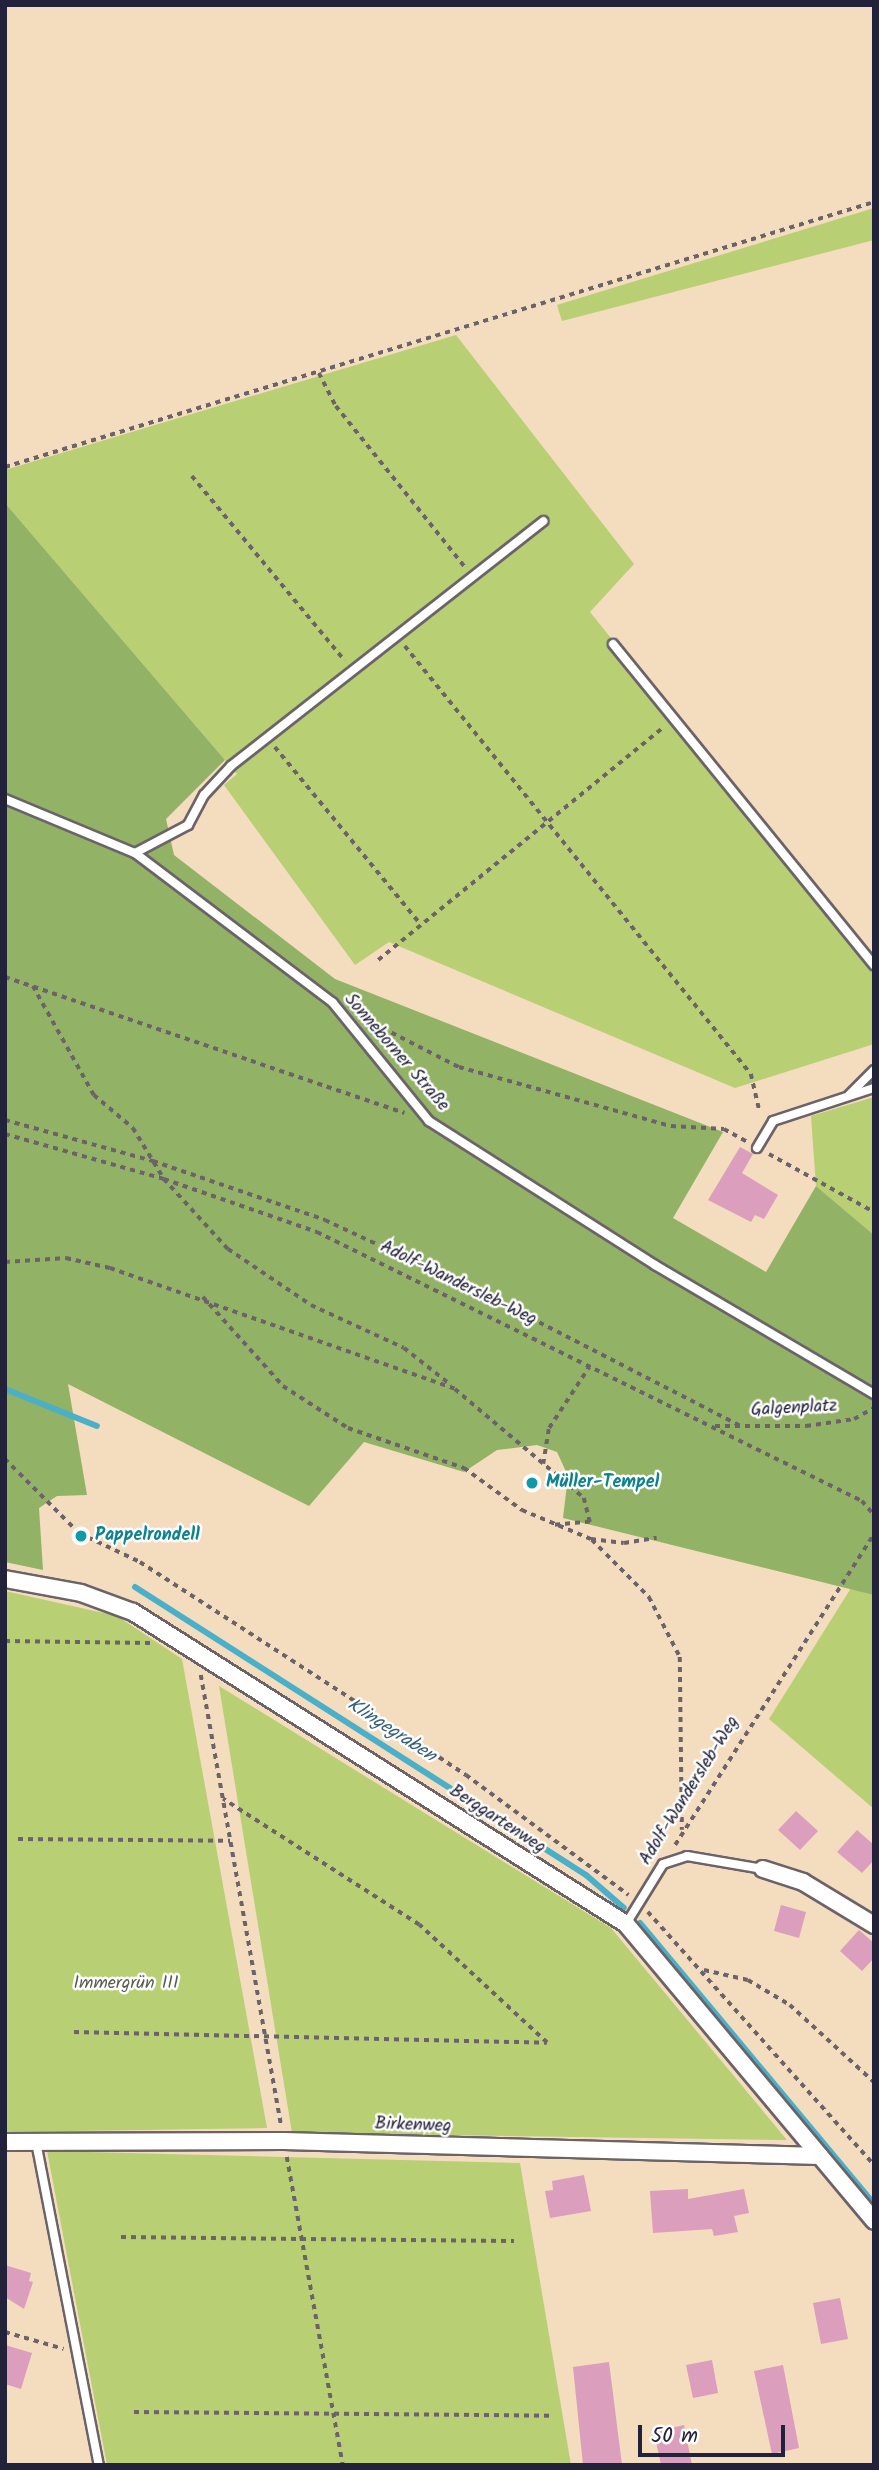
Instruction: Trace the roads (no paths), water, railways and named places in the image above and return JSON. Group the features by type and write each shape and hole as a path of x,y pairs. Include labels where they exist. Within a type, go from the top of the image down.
{"street":[{"name":"Berggartenweg","path":"5,1579 81,1592 133,1612 192,1646 626,1924 874,2221"},
{"path":"764,1870 803,1882 874,1925"},
{"name":"Birkenweg","path":"5,2142 284,2141 820,2156"}],"lane":[{"path":"135,853 188,825 204,794 267,738 544,522"},
{"path":"613,644 874,965"},
{"name":"Sonneborner Straße","path":"5,799 135,853 333,1003 429,1121 655,1265 874,1394"},
{"path":"847,1097 874,1070"},
{"path":"757,1147 773,1121 874,1088"},
{"name":"Adolf-Wandersleb-Weg","path":"626,1924 663,1864 687,1856 764,1870"},
{"path":"36,2142 99,2465"}],"waterway":[{"name":"Klingegraben","path":"5,1389 97,1426"},
{"name":"Klingegraben","path":"135,1587 586,1875 624,1908"},
{"name":"Klingegraben","path":"640,1923 874,2204"}],"place":[{"name":"Müller-Tempel","path":"532,1483"},
{"name":"Pappelrondell","path":"81,1536"}],"park label":[{"name":"Immergrün III","path":"126,1984"}]}
